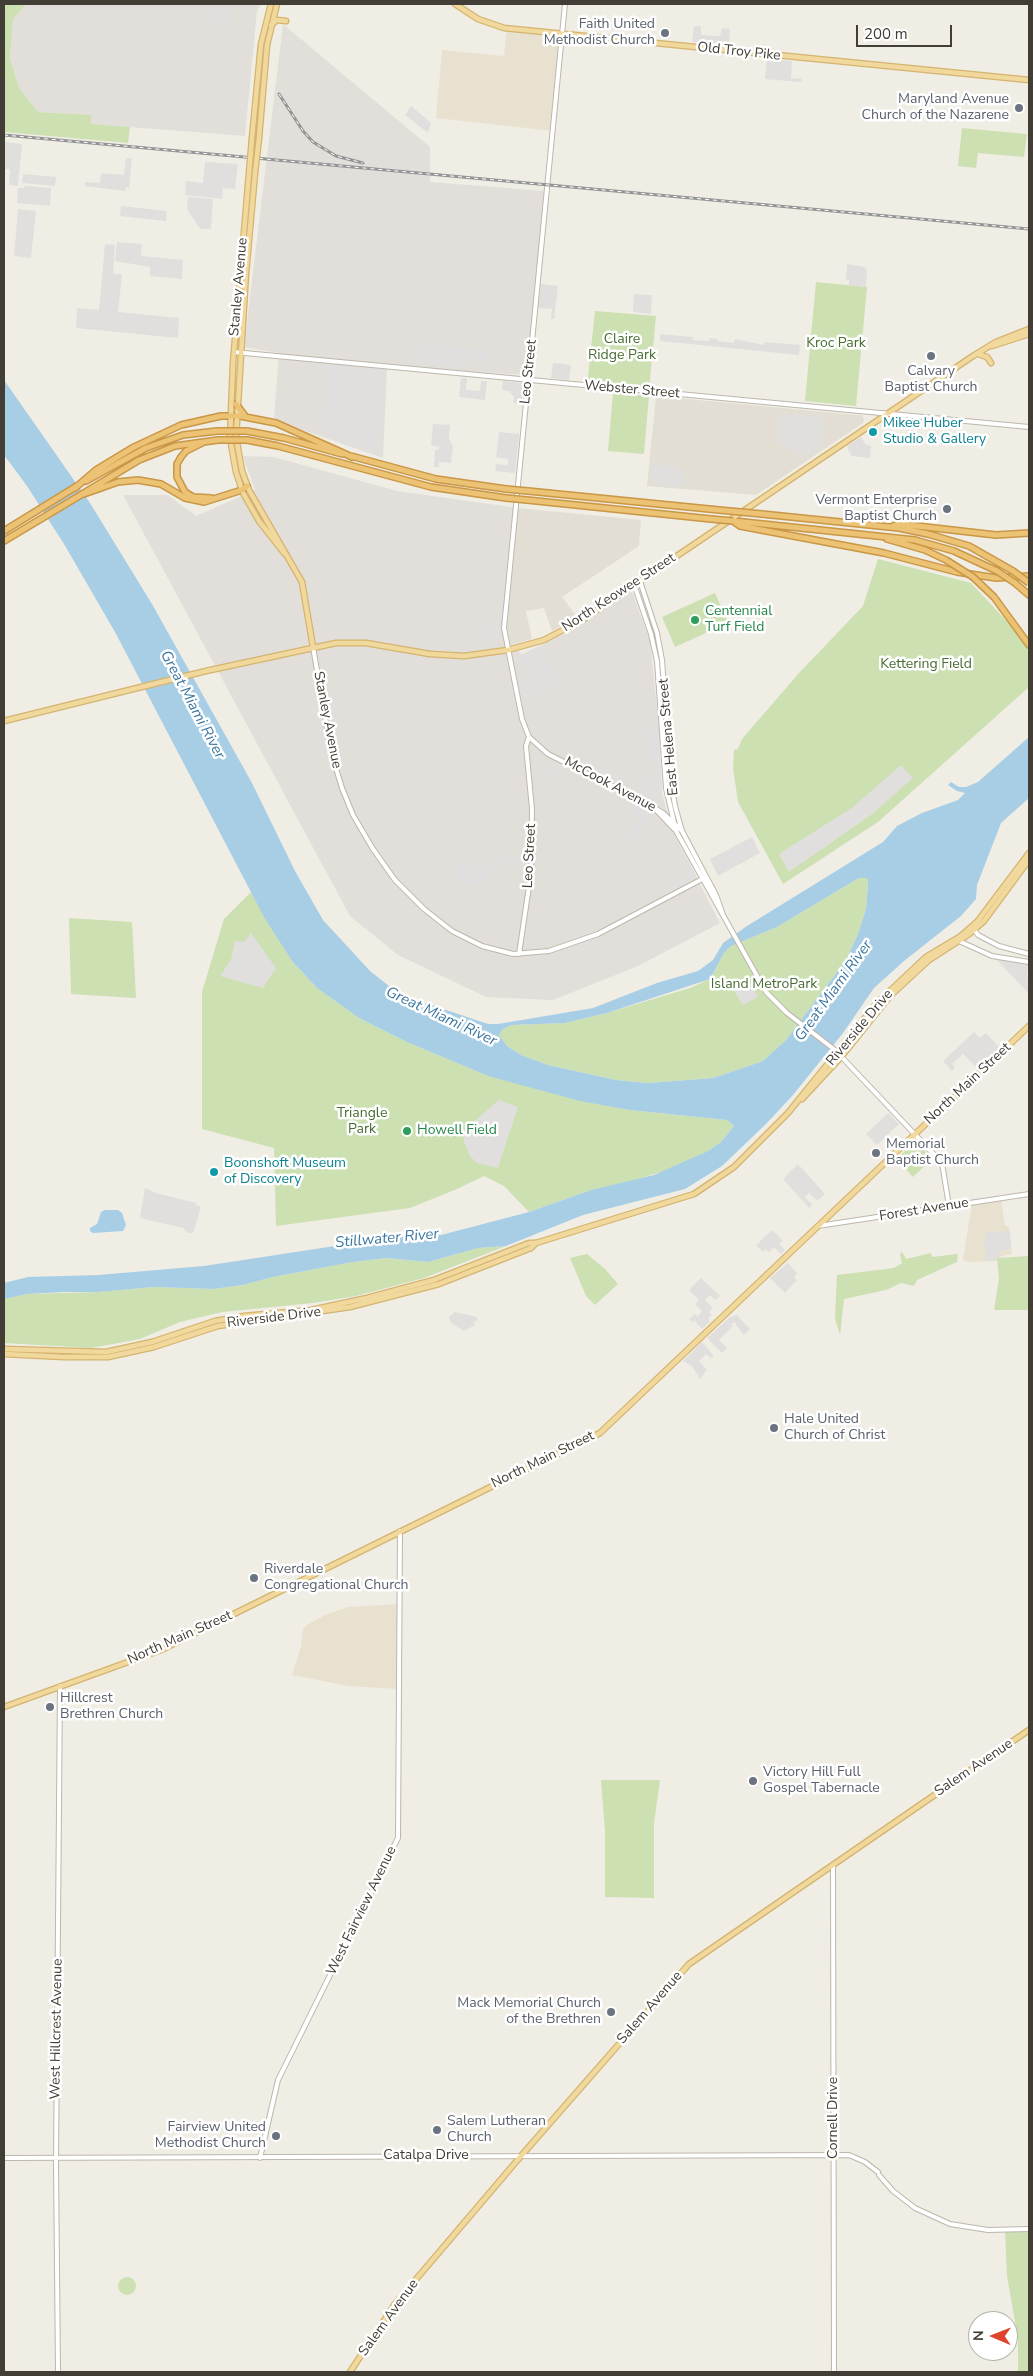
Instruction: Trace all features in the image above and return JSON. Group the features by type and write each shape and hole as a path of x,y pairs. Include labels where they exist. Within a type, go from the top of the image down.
{"highway":[{"path":"236,404 241,413 248,417"},
{"path":"4,531 74,488 134,447 181,425 208,418 248,417 276,423 352,457"},
{"path":"94,474 134,453 183,435 217,431 247,431 284,438 436,479 506,489 887,527 928,534 958,542 990,556 1029,583"},
{"path":"4,541 99,482 158,451 209,441 247,440 278,446 430,487 506,498 862,534 935,545 965,555 997,571 1029,595"},
{"path":"209,441 193,447 180,457 176,470 179,484 185,492 200,499 210,498 242,488"},
{"path":"72,498 105,486 128,481 150,481 174,490 185,498 204,502 247,486"},
{"path":"733,521 740,526 884,553 957,572 996,578 1029,576"},
{"path":"887,527 899,524 996,535 1029,533"},
{"path":"862,534 911,545 946,560 973,577 994,597 1029,645"}],"main road":[{"name":"Stanley Avenue","path":"270,4 261,44 252,138 234,352 231,450 242,488 259,521 288,557"},
{"name":"Stanley Avenue","path":"276,4 270,29 258,138 236,404 233,416 237,449 247,486 299,574 303,586 313,647"},
{"name":"Old Troy Pike","path":"455,4 478,19 495,26 1029,80"},
{"path":"270,29 277,20 286,21"},
{"name":"North Keowee Street","path":"992,346 996,342 1029,329"},
{"name":"North Keowee Street","path":"4,721 162,681 336,643 358,642 453,656 477,655 529,645 559,633 640,581 978,354 992,346 1029,334"},
{"path":"978,354 987,357 991,363"},
{"name":"Riverside Drive","path":"838,1054 874,1006 917,965 977,922 1029,853"},
{"name":"Riverside Drive","path":"4,1349 70,1353 106,1352 152,1342 215,1321 244,1316 311,1310 382,1295 434,1280 529,1243 536,1243 694,1194 734,1167 799,1101 806,1089 890,996 933,956 974,930 1029,860"},
{"name":"North Main Street","path":"4,1707 161,1650 600,1433 1029,1026"},
{"name":"Riverside Drive","path":"4,1354 79,1358 108,1357 154,1347 218,1326 350,1308 439,1284 531,1248 536,1243"},
{"name":"Salem Avenue","path":"350,2372 395,2304 520,2156 689,1964 1029,1730"}],"street":[{"name":"Leo Street","path":"535,744 529,737 522,720 503,624 565,4"},
{"name":"Webster Street","path":"234,352 1029,427"},
{"path":"900,405 902,415"},
{"name":"East Helena Street","path":"640,581 660,646 666,700 672,793 682,831 722,909 723,915"},
{"name":"East Helena Street","path":"634,584 654,646 666,788 676,831 701,880 766,992 777,1004 838,1054 942,1164 950,1206"},
{"name":"Stanley Avenue","path":"313,647 334,764 348,803 373,849 405,891 441,924 482,946 519,954 549,951 586,940 706,877"},
{"path":"660,700 666,700"},
{"name":"Leo Street","path":"519,954 531,873 532,809 526,746 529,737"},
{"path":"528,758 529,750 535,744"},
{"name":"McCook Avenue","path":"535,744 548,754 638,798 674,823 682,831"},
{"path":"663,745 668,744"},
{"path":"657,811 676,831"},
{"path":"974,930 978,935 999,946 1029,954"},
{"path":"959,941 992,956 1029,962"},
{"name":"Forest Avenue","path":"818,1226 1029,1194"},
{"name":"West Fairview Avenue","path":"260,2158 278,2080 398,1838 400,1531"},
{"name":"West Hillcrest Avenue","path":"58,2372 56,2159 60,1686"},
{"name":"Cornell Drive","path":"833,1864 834,2372"},
{"name":"Catalpa Drive","path":"4,2158 849,2155 865,2162 893,2191 915,2208 950,2224 988,2230 1029,2229"}],"shaded area":[{"path":"26,4 261,4 257,11 245,136 91,124 91,115 38,112 19,88 10,58 13,19"},
{"path":"213,4 231,4 229,28 211,27"},
{"path":"283,24 430,147 430,182 544,191 527,375 387,367 383,458 274,418 279,353 244,347"},
{"path":"694,26 701,26 701,35 720,36 722,28 730,29 729,45 692,42"},
{"path":"507,28 563,34 553,131 436,118 442,50 504,56"},
{"path":"767,59 792,61 791,78 802,79 801,82 765,79"},
{"path":"411,106 431,123 428,133 405,115"},
{"path":"4,142 22,144 18,186 9,185 10,169 4,169"},
{"path":"126,158 132,158 129,188 126,187 125,191 85,186 85,182 100,183 101,173 124,175"},
{"path":"205,162 238,164 235,189 223,188 222,199 185,195 186,181 203,183"},
{"path":"23,174 56,177 55,186 22,183"},
{"path":"25,186 51,188 50,206 17,203 18,188 24,188"},
{"path":"188,197 213,199 211,229 200,229 187,209"},
{"path":"121,206 167,211 166,221 120,216"},
{"path":"18,209 36,211 31,258 14,256"},
{"path":"117,242 142,244 141,256 183,260 182,279 150,276 150,267 115,261"},
{"path":"105,244 115,245 113,274 122,274 118,312 179,318 178,338 76,328 77,308 99,310"},
{"path":"847,264 865,267 867,271 866,287 849,285 849,280 846,280"},
{"path":"541,284 558,286 554,319 551,319 552,309 538,308"},
{"path":"634,294 652,295 651,314 633,312"},
{"path":"660,334 693,337 693,340 709,341 710,338 734,343 735,339 764,345 765,342 800,345 799,355 660,341"},
{"path":"419,344 488,350 487,363 460,361 459,367 417,363"},
{"path":"553,363 571,365 569,380 551,378"},
{"path":"328,365 384,369 377,452 347,446 322,432"},
{"path":"461,378 467,378 466,390 480,391 481,381 487,381 485,400 459,397"},
{"path":"503,381 524,383 522,404 513,403 514,397 509,391 502,390"},
{"path":"656,396 862,415 864,419 863,423 756,495 647,486"},
{"path":"788,414 823,417 825,420 823,445 809,454 791,453 777,441 779,416"},
{"path":"433,424 450,425 449,439 453,446 451,463 439,462 439,467 434,467 435,450 438,450 439,447 431,445"},
{"path":"499,432 519,434 515,473 495,471 496,464 508,465 508,459 496,457"},
{"path":"861,437 865,444 871,446 870,458 851,456 851,452 849,452 847,446"},
{"path":"243,456 274,457 397,491 518,508 507,626 511,645 522,654 569,632 632,592 650,641 659,726 662,794 674,834 720,923 638,966 553,1000 486,997 398,955 350,916 123,495 168,495 196,516 255,490"},
{"path":"652,464 680,467 680,470 685,470 684,483 682,483 681,487 654,485 654,481 651,481"},
{"path":"518,508 641,520 639,546 562,597 577,617 552,631 544,608 526,611 532,639 511,645 507,626"},
{"path":"496,622 500,640 481,641 478,624"},
{"path":"543,647 563,688 524,696 521,682 529,679 526,663 517,665 516,656"},
{"path":"659,729 662,794 659,798 651,798 640,793 640,779 655,778 654,765 647,765 645,730"},
{"path":"540,760 565,773 563,777 559,775 556,781 541,773"},
{"path":"901,765 913,778 871,815 789,872 779,854 853,807"},
{"path":"633,803 653,814 635,844 630,847 624,843 637,817 630,813"},
{"path":"752,837 760,853 718,876 710,859"},
{"path":"682,849 697,877 676,889 673,884 683,878 682,875 689,871 678,851"},
{"path":"526,856 525,864 521,864 520,861 490,866 491,881 458,887 454,866 463,860 467,868 487,865 486,860"},
{"path":"251,933 276,968 263,988 220,976 231,960 235,941 244,942"},
{"path":"998,957 1029,963 1027,973 1029,994 997,960"},
{"path":"749,981 758,997 743,1005 734,991"},
{"path":"974,1032 980,1038 986,1033 1000,1048 984,1063 981,1060 975,1066 963,1054 952,1064 955,1067 952,1071 943,1061"},
{"path":"499,1100 518,1107 498,1168 477,1163 470,1156 464,1142 463,1131"},
{"path":"888,1113 899,1124 877,1145 866,1134"},
{"path":"798,1164 825,1194 817,1201 809,1193 805,1197 812,1205 809,1208 783,1179"},
{"path":"145,1188 156,1193 196,1203 195,1205 201,1207 193,1233 188,1233 183,1228 140,1218"},
{"path":"1001,1198 1005,1226 1009,1226 1012,1254 1002,1256 996,1261 969,1262 963,1260 972,1203"},
{"path":"772,1230 783,1241 779,1244 785,1250 781,1254 774,1247 769,1252 766,1249 763,1252 756,1245"},
{"path":"1010,1231 1011,1249 999,1251 996,1260 986,1261 984,1245 986,1232"},
{"path":"788,1263 797,1273 794,1277 797,1280 785,1293 770,1278"},
{"path":"701,1278 720,1296 715,1300 710,1295 705,1300 713,1308 709,1312 712,1315 708,1319 710,1321 702,1329 694,1320 692,1322 689,1319 695,1314 705,1323 698,1316 702,1311 695,1304 699,1300 689,1290"},
{"path":"455,1312 477,1317 477,1321 473,1322 475,1325 464,1331 451,1323 449,1317"},
{"path":"737,1315 750,1329 744,1335 734,1322 731,1324 733,1326 719,1340 727,1348 722,1353 707,1338 730,1317"},
{"path":"702,1342 714,1356 711,1358 706,1354 699,1361 707,1370 700,1379 692,1366 683,1361"},
{"path":"400,1604 399,1689 348,1686 292,1675 301,1646 303,1629 307,1625 325,1615 348,1607"}],"green space":[{"path":"4,4 26,4 13,19 10,58 19,88 38,112 91,115 91,124 130,127 128,143 4,132"},
{"path":"962,128 1027,134 1024,157 978,153 976,168 958,166"},
{"name":"Kroc Park","path":"816,282 867,287 856,406 805,401"},
{"name":"Claire Ridge Park","path":"595,311 656,316 649,391 587,386"},
{"path":"613,393 649,396 644,454 608,451"},
{"name":"Kettering Field","path":"878,559 971,583 1029,645 1029,687 878,822 783,884 738,802 733,768 734,750 738,749 742,739 800,672 863,606"},
{"name":"Centennial Turf Field","path":"715,593 728,623 675,647 662,617"},
{"name":"Island MetroPark","path":"859,878 867,878 866,909 858,934 846,960 786,1040 763,1061 713,1078 649,1083 616,1080 548,1065 521,1055 507,1046 499,1035 503,1029 512,1025 565,1023 607,1013 690,988 710,979 724,953 731,946 777,927"},
{"name":"Triangle Park","path":"251,892 292,961 317,988 359,1018 407,1042 488,1076 630,1110 727,1120 734,1126 721,1142 708,1151 670,1169 629,1182 591,1190 529,1212 504,1186 484,1176 410,1208 276,1226 274,1148 202,1129 202,992 224,919"},
{"path":"69,918 132,922 136,998 71,994"},
{"path":"916,1141 932,1159 913,1177 896,1159"},
{"path":"506,1246 424,1278 356,1296 313,1303 222,1312 180,1322 140,1339 91,1348 4,1343 4,1299 27,1294 98,1292 154,1287 213,1289 243,1285 273,1277 353,1262 386,1258 428,1262 478,1248"},
{"path":"902,1252 906,1259 931,1253 932,1257 958,1254 957,1262 917,1280 914,1286 901,1283 886,1290 844,1299 840,1335 835,1319 837,1275 894,1268 902,1263 900,1254"},
{"path":"587,1254 605,1269 618,1284 595,1305 586,1296 570,1258"},
{"path":"1029,1256 1029,1310 994,1310 999,1278 997,1258"},
{"path":"601,1780 660,1780 654,1823 654,1898 605,1897 605,1831"},
{"path":"1029,2229 1029,2372 1018,2372 1018,2311 1013,2311 1007,2276 1005,2230"},
{"path":"123,2277 131,2277 136,2282 134,2293 123,2295 118,2290 118,2282"}],"water":[{"path":"4,380 90,503 152,604 252,783 295,871 323,920 370,971 394,990 416,1000 488,1024 498,1024 593,1008 657,983 698,971 713,960 723,943 747,926 883,842 897,826 922,813 958,800 965,793 957,791 948,785 951,782 959,787 966,787 978,782 1029,737 1029,798 1001,823 977,885 976,899 961,916 904,961 874,988 843,1033 793,1095 766,1124 722,1166 685,1189 583,1215 506,1246 478,1248 428,1262 386,1258 353,1262 273,1277 243,1285 213,1289 154,1287 98,1292 27,1294 4,1299 4,1283 28,1277 98,1275 204,1266 374,1240 417,1235 441,1235 529,1212 591,1190 654,1175 708,1151 721,1142 734,1126 727,1120 630,1110 580,1101 488,1076 407,1042 359,1018 317,988 292,961 264,917 115,632 64,544 27,486 4,455","holes":["859,878 867,878 866,909 858,934 846,960 786,1040 763,1061 713,1078 649,1083 616,1080 548,1065 521,1055 507,1046 499,1035 503,1029 512,1025 565,1023 607,1013 710,979 724,953 731,946 777,927"]},
{"path":"105,1210 118,1210 122,1213 126,1225 123,1231 93,1233 90,1231 90,1228 97,1224 101,1212"}],"railway":[{"path":"279,94 303,131 313,142 336,156 363,163"},
{"path":"4,135 1029,229"}],"place":[{"name":"Faith United Methodist Church","path":"665,33"},
{"name":"Maryland Avenue Church of the Nazarene","path":"1019,108"},
{"name":"Calvary Baptist Church","path":"931,356"},
{"name":"Mikee Huber Studio & Gallery","path":"873,432"},
{"name":"Vermont Enterprise Baptist Church","path":"947,509"},
{"name":"Centennial Turf Field","path":"695,620"},
{"name":"Howell Field","path":"407,1131"},
{"name":"Memorial Baptist Church","path":"876,1153"},
{"name":"Boonshoft Museum of Discovery","path":"214,1172"},
{"name":"Hale United Church of Christ","path":"774,1428"},
{"name":"Riverdale Congregational Church","path":"254,1578"},
{"name":"Hillcrest Brethren Church","path":"50,1707"},
{"name":"Victory Hill Full Gospel Tabernacle","path":"753,1781"},
{"name":"Mack Memorial Church of the Brethren","path":"611,2012"},
{"name":"Salem Lutheran Church","path":"437,2130"},
{"name":"Fairview United Methodist Church","path":"276,2136"}],"water label":[{"name":"Great Miami River","path":"192,705"},
{"name":"Great Miami River","path":"834,991"},
{"name":"Great Miami River","path":"441,1017"},
{"name":"Stillwater River","path":"387,1239"}]}
